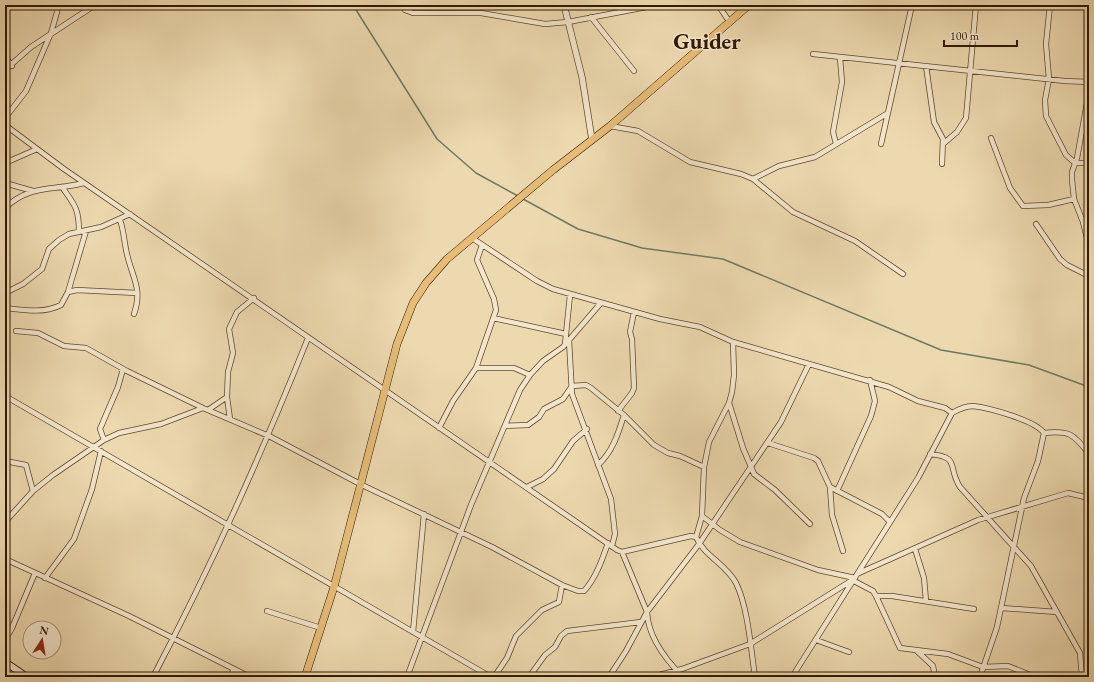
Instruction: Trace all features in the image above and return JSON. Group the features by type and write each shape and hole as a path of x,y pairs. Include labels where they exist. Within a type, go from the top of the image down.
{"main road":[{"path":"305,677 334,587 400,337 413,303 426,283 447,259 488,223 610,126 749,5"},
{"path":"5,662 27,677"}],"street":[{"path":"5,118 26,91 51,33 57,12 56,5"},
{"path":"5,70 12,66 31,47 95,5"},
{"path":"402,5 405,10 413,13 481,13 545,24 568,22 640,6 657,5"},
{"path":"466,12 467,5"},
{"path":"564,5 582,77 592,140"},
{"path":"718,5 729,21"},
{"path":"881,144 912,5"},
{"path":"943,144 957,132 966,118 976,5"},
{"path":"1050,5 1046,44 1049,79 1045,100 1046,116 1066,155 1075,163 1089,163"},
{"path":"591,17 634,71"},
{"path":"813,54 898,64 1089,82"},
{"path":"5,56 12,66"},
{"path":"836,144 833,130 842,82 840,58"},
{"path":"926,66 934,122 941,134 943,144 942,164"},
{"path":"1089,92 1072,176 1074,198 1083,222 1089,246"},
{"path":"753,179 779,166 815,157 888,113"},
{"path":"5,125 84,183 254,298 308,338 386,389 439,428 622,552 647,612 647,621 652,636 682,677"},
{"path":"610,126 638,130 690,162 741,174 753,179 793,212 855,241 903,274"},
{"path":"991,138 1010,188 1023,206 1048,205 1074,198"},
{"path":"5,163 37,149"},
{"path":"5,183 32,191"},
{"path":"5,208 21,194 84,183"},
{"path":"62,187 75,205 79,215 79,232"},
{"path":"5,293 23,284 42,269 52,246 69,234 86,231 120,220 130,214"},
{"path":"120,220 125,236 128,260 137,283 134,314"},
{"path":"1036,224 1060,259 1067,265 1089,276"},
{"path":"5,308 33,312 51,309 61,305 68,292 86,231"},
{"path":"472,238 537,281 553,289 600,304 700,327 733,342 889,386 918,401 945,408 952,413"},
{"path":"439,428 453,400 476,368 496,310 494,299 477,260 482,245"},
{"path":"68,292 84,290 137,293"},
{"path":"16,331 38,333 64,346 86,348 123,369 205,409 269,436 362,485 461,532 562,585 578,591 584,591 599,568 615,534 614,514 611,499 598,465 587,429 576,407 572,386 566,334 570,295"},
{"path":"230,419 227,397 228,372 233,353 229,329 237,312 254,298"},
{"path":"407,677 461,532 489,461 518,394 530,375 567,342 600,304"},
{"path":"618,411 632,393 634,388 632,339 630,332 634,312"},
{"path":"494,318 566,334"},
{"path":"153,677 228,526 269,436 308,338"},
{"path":"733,342 734,380 729,403 709,442 704,467 702,516 696,537 699,544 725,568 736,583 742,602 750,644 754,677"},
{"path":"609,677 647,612 699,544 768,443 781,422 809,364"},
{"path":"476,368 514,368 530,375"},
{"path":"104,440 100,429 118,387 123,369"},
{"path":"837,491 871,416 875,401 870,380"},
{"path":"572,386 588,386 624,416 654,445 668,453 680,456 704,467"},
{"path":"505,426 528,425 538,417 544,409 563,399 572,386"},
{"path":"5,396 228,526 493,677 507,658 516,636 542,610 559,602 562,585"},
{"path":"5,522 33,491 53,475 104,440 119,433 161,424 205,409 227,397"},
{"path":"729,403 743,448 754,474 775,490 810,524"},
{"path":"792,677 860,573 918,478 952,413 961,408 972,406 1017,416 1041,428 1044,433 1038,461 1024,498 1002,608 980,677"},
{"path":"598,465 604,459 618,437 624,416"},
{"path":"527,488 543,479 554,469 573,441 587,429"},
{"path":"1044,433 1058,431 1073,435 1089,454"},
{"path":"768,443 814,458 818,462 830,488 832,515 843,551"},
{"path":"45,578 74,539 92,489 101,451"},
{"path":"930,454 946,457 950,460 953,465 956,481 986,517 1031,566 1080,653 1082,677"},
{"path":"5,460 26,465 33,491"},
{"path":"830,488 882,514 890,522"},
{"path":"860,573 986,517 1068,493 1089,498"},
{"path":"413,632 424,514"},
{"path":"702,516 713,523 720,530 740,542 818,570 854,580 873,591 900,648 954,655 983,667 1008,666 1035,677"},
{"path":"622,552 691,536 696,537"},
{"path":"915,549 924,578 926,601"},
{"path":"5,559 129,616 250,677"},
{"path":"5,640 12,628 35,573"},
{"path":"652,677 750,644 854,580"},
{"path":"876,596 892,596 974,609"},
{"path":"1002,608 1056,612"},
{"path":"267,611 321,628"},
{"path":"529,677 545,655 555,647 561,636 567,631 641,622"},
{"path":"816,640 849,652"},
{"path":"917,651 933,666 934,677"},
{"path":"230,677 234,669"}],"waterway":[{"path":"353,5 437,139 476,173 518,196"},
{"path":"523,199 578,229 642,248 723,259 941,350 1029,365 1089,387"}],"district":[{"name":"Guider","path":"707,41"}]}
